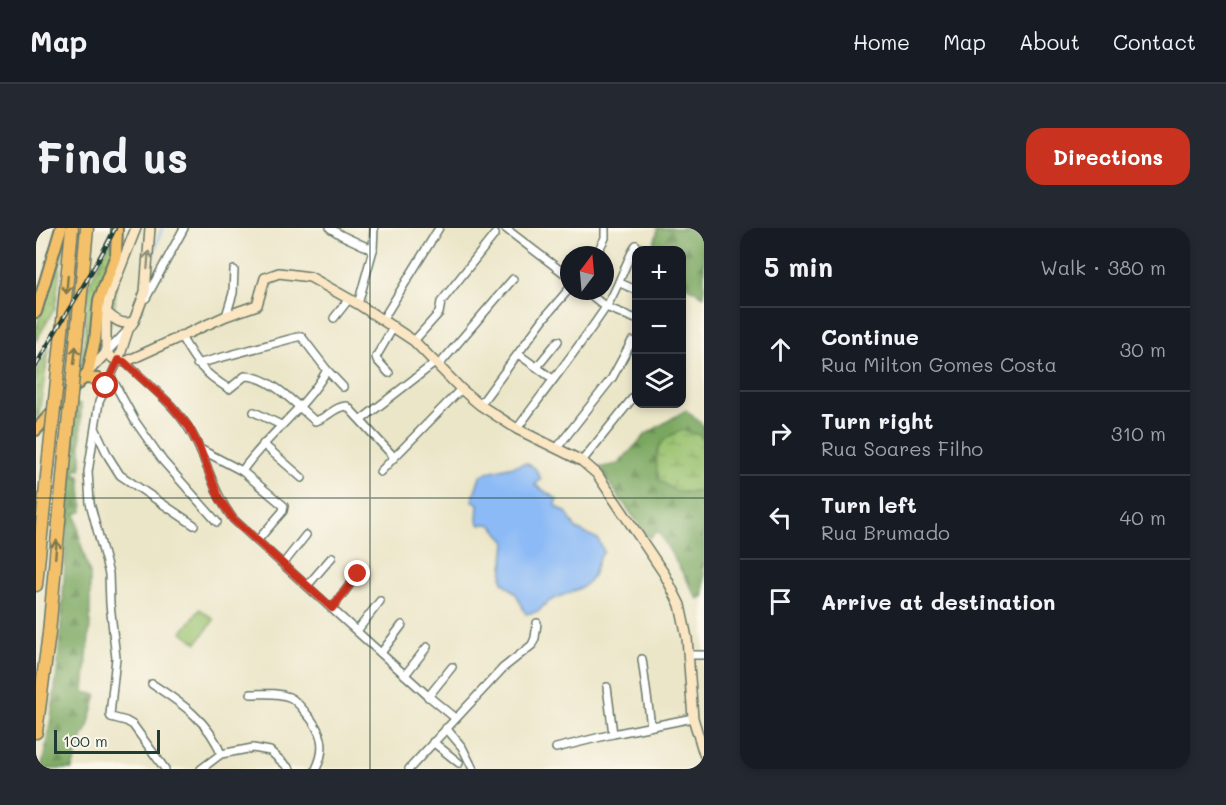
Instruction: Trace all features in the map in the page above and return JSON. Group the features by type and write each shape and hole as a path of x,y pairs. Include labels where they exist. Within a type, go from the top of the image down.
{"highway":[{"path":"36,585 72,228"},
{"path":"36,732 49,633 87,228"}],"main road":[{"path":"36,312 61,228"},
{"path":"36,430 88,372 95,341 99,300 116,255 117,228"},
{"path":"78,383 85,378 92,377 98,379 105,388"}],"street":[{"path":"136,228 110,294 106,312 106,352 114,359 121,361 183,419 200,449 213,487 233,519 455,718"},
{"path":"88,372 134,321 144,292 150,228"},
{"path":"139,308 184,228"},
{"path":"330,228 341,236 374,250"},
{"path":"334,318 354,301 374,250 374,228"},
{"path":"383,319 439,228"},
{"path":"505,228 560,270"},
{"path":"601,246 605,238 605,228"},
{"path":"414,341 440,313 441,302 495,234"},
{"path":"517,429 606,307 620,284 636,245"},
{"path":"226,316 232,293 234,270"},
{"path":"121,361 257,305 265,278 279,273 310,277 394,326 414,341 480,405 517,429 582,461 597,474 674,589 684,621 689,655 693,718 704,754"},
{"path":"361,420 437,363 513,279"},
{"path":"620,284 632,288"},
{"path":"480,405 560,300"},
{"path":"597,300 606,307 632,317"},
{"path":"106,312 122,323 134,321"},
{"path":"388,373 376,357 394,326"},
{"path":"128,330 121,361 99,402 88,472 88,495 109,574 116,658 110,715 133,725 163,768"},
{"path":"180,335 197,364 229,389 249,375 287,395 316,422 344,405 361,420 394,457"},
{"path":"197,364 301,336 343,387"},
{"path":"537,367 558,341"},
{"path":"557,448 612,378 632,341"},
{"path":"518,354 553,379"},
{"path":"242,471 263,444 318,385 327,370"},
{"path":"111,377 135,420 163,461 217,522"},
{"path":"380,472 461,388"},
{"path":"582,461 632,399"},
{"path":"254,412 281,425"},
{"path":"95,427 100,442 120,475 194,525"},
{"path":"263,444 302,478"},
{"path":"200,449 242,471 285,507 257,541"},
{"path":"283,564 306,535"},
{"path":"307,586 332,556"},
{"path":"332,608 358,574"},
{"path":"357,631 380,601"},
{"path":"409,769 502,668 532,645 537,623"},
{"path":"381,653 402,625"},
{"path":"405,675 427,647"},
{"path":"689,655 704,655"},
{"path":"642,659 651,726"},
{"path":"428,696 452,667"},
{"path":"152,684 200,720 211,733 221,754"},
{"path":"607,687 613,734"},
{"path":"251,694 277,694 290,698 300,705 315,723 322,736 322,755 316,769"},
{"path":"556,748 693,718"},
{"path":"446,728 462,747 473,769"},
{"path":"433,742 457,766 466,756"},
{"path":"201,769 221,754 237,750 262,749 274,754 290,769"}],"green space":[{"path":"656,228 704,228 704,296 686,286 686,246 653,246 658,229"},
{"path":"113,237 116,288 111,322 105,338 82,363 89,284"},
{"path":"60,245 63,246 55,308 36,341 36,329"},
{"path":"49,348 39,415 36,418 36,374"},
{"path":"76,404 81,404 81,469 76,468 76,475 80,475 83,511 76,514 81,544 90,574 90,625 84,692 97,695 72,769 41,769 52,709 59,649"},
{"path":"686,410 704,426 704,597 698,599 658,531 649,538 598,468 618,464 646,434"},
{"path":"683,430 700,435 704,443 704,492 676,492 658,479 656,461 659,448 667,438"},
{"path":"200,609 214,620 197,643 182,632"}],"water":[{"path":"526,463 535,468 541,479 535,485 557,499 556,506 567,513 576,529 598,539 604,552 592,577 585,585 554,599 539,611 526,614 516,594 503,582 506,542 493,526 480,525 477,520 478,504 472,500 480,476"}],"waterway":[{"path":"36,245 41,228"},
{"path":"150,265 162,228"}],"railway":[{"path":"36,366 115,228"}],"route":[{"path":"106,386 118,360 124,362 170,404 192,433 213,487 233,519 332,608 358,574"}]}
